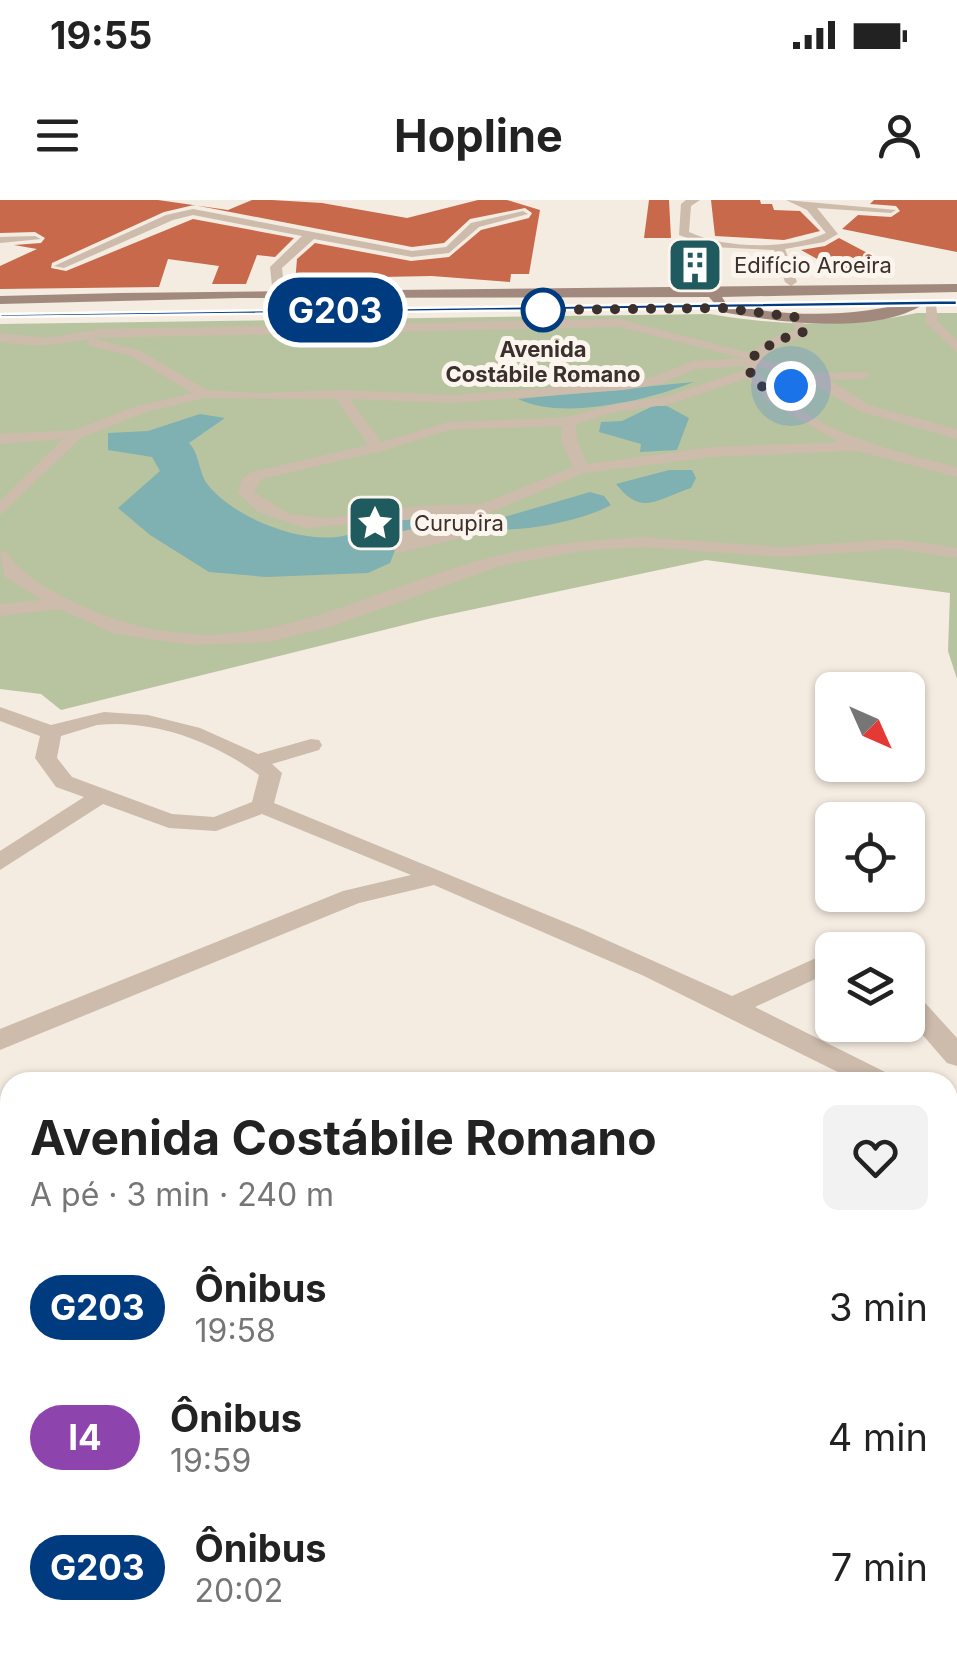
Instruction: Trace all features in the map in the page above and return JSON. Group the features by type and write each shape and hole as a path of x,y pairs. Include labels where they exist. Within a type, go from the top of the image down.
{"main road":[{"path":"719,301 732,286 791,282 876,282 926,299"},
{"path":"485,310 719,301 795,317 870,316 957,288"},
{"path":"0,300 298,294 719,301 926,299 957,303"},
{"path":"0,314 352,310"}],"street":[{"path":"695,200 686,204 683,234 688,238 705,243 778,246 825,240 832,234 809,204"},
{"path":"791,200 891,210"},
{"path":"60,266 170,217 193,212 412,254 449,250 475,225 522,214"},
{"path":"278,286 276,267 297,244 314,234"},
{"path":"0,240 35,238"},
{"path":"778,246 791,282"},
{"path":"260,294 278,286 298,294"},
{"path":"926,299 932,323 957,348"},
{"path":"795,317 803,332 776,341 752,363 666,401 616,408 570,421 449,426 377,448 256,474 246,493 268,512 323,523 355,522 422,511 485,508 582,469 712,452 857,446"},
{"path":"48,342 99,333 619,323 810,376 863,375"},
{"path":"0,337 19,342 102,342 151,362 204,394"},
{"path":"0,439 76,434 142,409 204,394 452,399 624,386 656,381 693,365 752,363"},
{"path":"752,363 771,397 857,446 957,472"},
{"path":"771,397 810,376"},
{"path":"810,376 864,408 957,434"},
{"path":"340,394 377,448"},
{"path":"570,421 569,440 582,469"},
{"path":"0,510 76,434"},
{"path":"448,537 460,532 485,508"},
{"path":"3,568 61,603 115,628 193,639 269,636 323,623 496,561 581,546 644,542 783,552 897,544 957,553"},
{"path":"0,610 61,603"},
{"path":"0,713 51,731 100,718 140,720 223,744 271,773 262,806"},
{"path":"51,731 46,758 64,782 168,821 216,824 262,806 733,1006 862,1072"},
{"path":"256,762 312,745"},
{"path":"0,862 101,796"},
{"path":"352,897 374,852"},
{"path":"0,1040 352,897 436,877"},
{"path":"733,1006 815,969"},
{"path":"925,1020 957,1056"}],"green space":[{"path":"917,313 957,313 957,679 948,651 950,593 706,560 432,618 61,710 41,694 0,689 0,324 710,314 814,324"}],"water":[{"path":"694,382 606,406 558,408 518,399"},
{"path":"653,406 667,406 689,418 677,450 640,452 641,444 599,432 601,422 622,421"},
{"path":"200,414 225,418 189,443 205,480 220,497 252,518 289,532 326,538 407,516 435,516 439,522 395,536 397,545 390,563 368,573 266,577 209,572 150,535 118,508 160,471 152,457 108,450 108,433 148,431"},
{"path":"669,470 692,470 696,478 691,488 642,503 616,484"},
{"path":"590,492 604,496 611,505 554,524 494,529 501,518"}],"building":[{"path":"0,200 158,200 194,205 164,212 52,263 51,268 66,271 193,219 294,238 275,257 257,255 246,284 212,284 219,266 168,259 159,287 0,289 0,266 37,249 14,245 41,243 45,238 35,232 0,233"},
{"path":"252,200 272,200 322,203 407,218 478,200 507,200 540,210 529,274 511,274 510,282 432,276 330,278 329,283 295,283 297,259 315,243 411,261 449,257 481,230 529,218 532,213 525,208 470,219 444,243 412,247 197,206 228,210"},
{"path":"649,200 669,200 671,238 644,238"},
{"path":"711,200 760,200 761,204 772,204 774,210 800,211 820,231 784,240 715,236"},
{"path":"874,200 957,200 957,252 842,229 858,215 891,217 900,211 896,206 870,204"},
{"path":"839,238 896,268 846,275 801,250 825,246"}],"bus line":[{"name":"G203","path":"0,314 957,303"}],"place":[{"name":"Edifício Aroeira","path":"695,265"},
{"name":"Avenida Costábile Romano","path":"543,310"},
{"name":"Curupira","path":"375,523"}],"route":[{"path":"543,310 722,308 795,317 803,332 776,341 754,356 750,372 771,397 791,386"}]}
